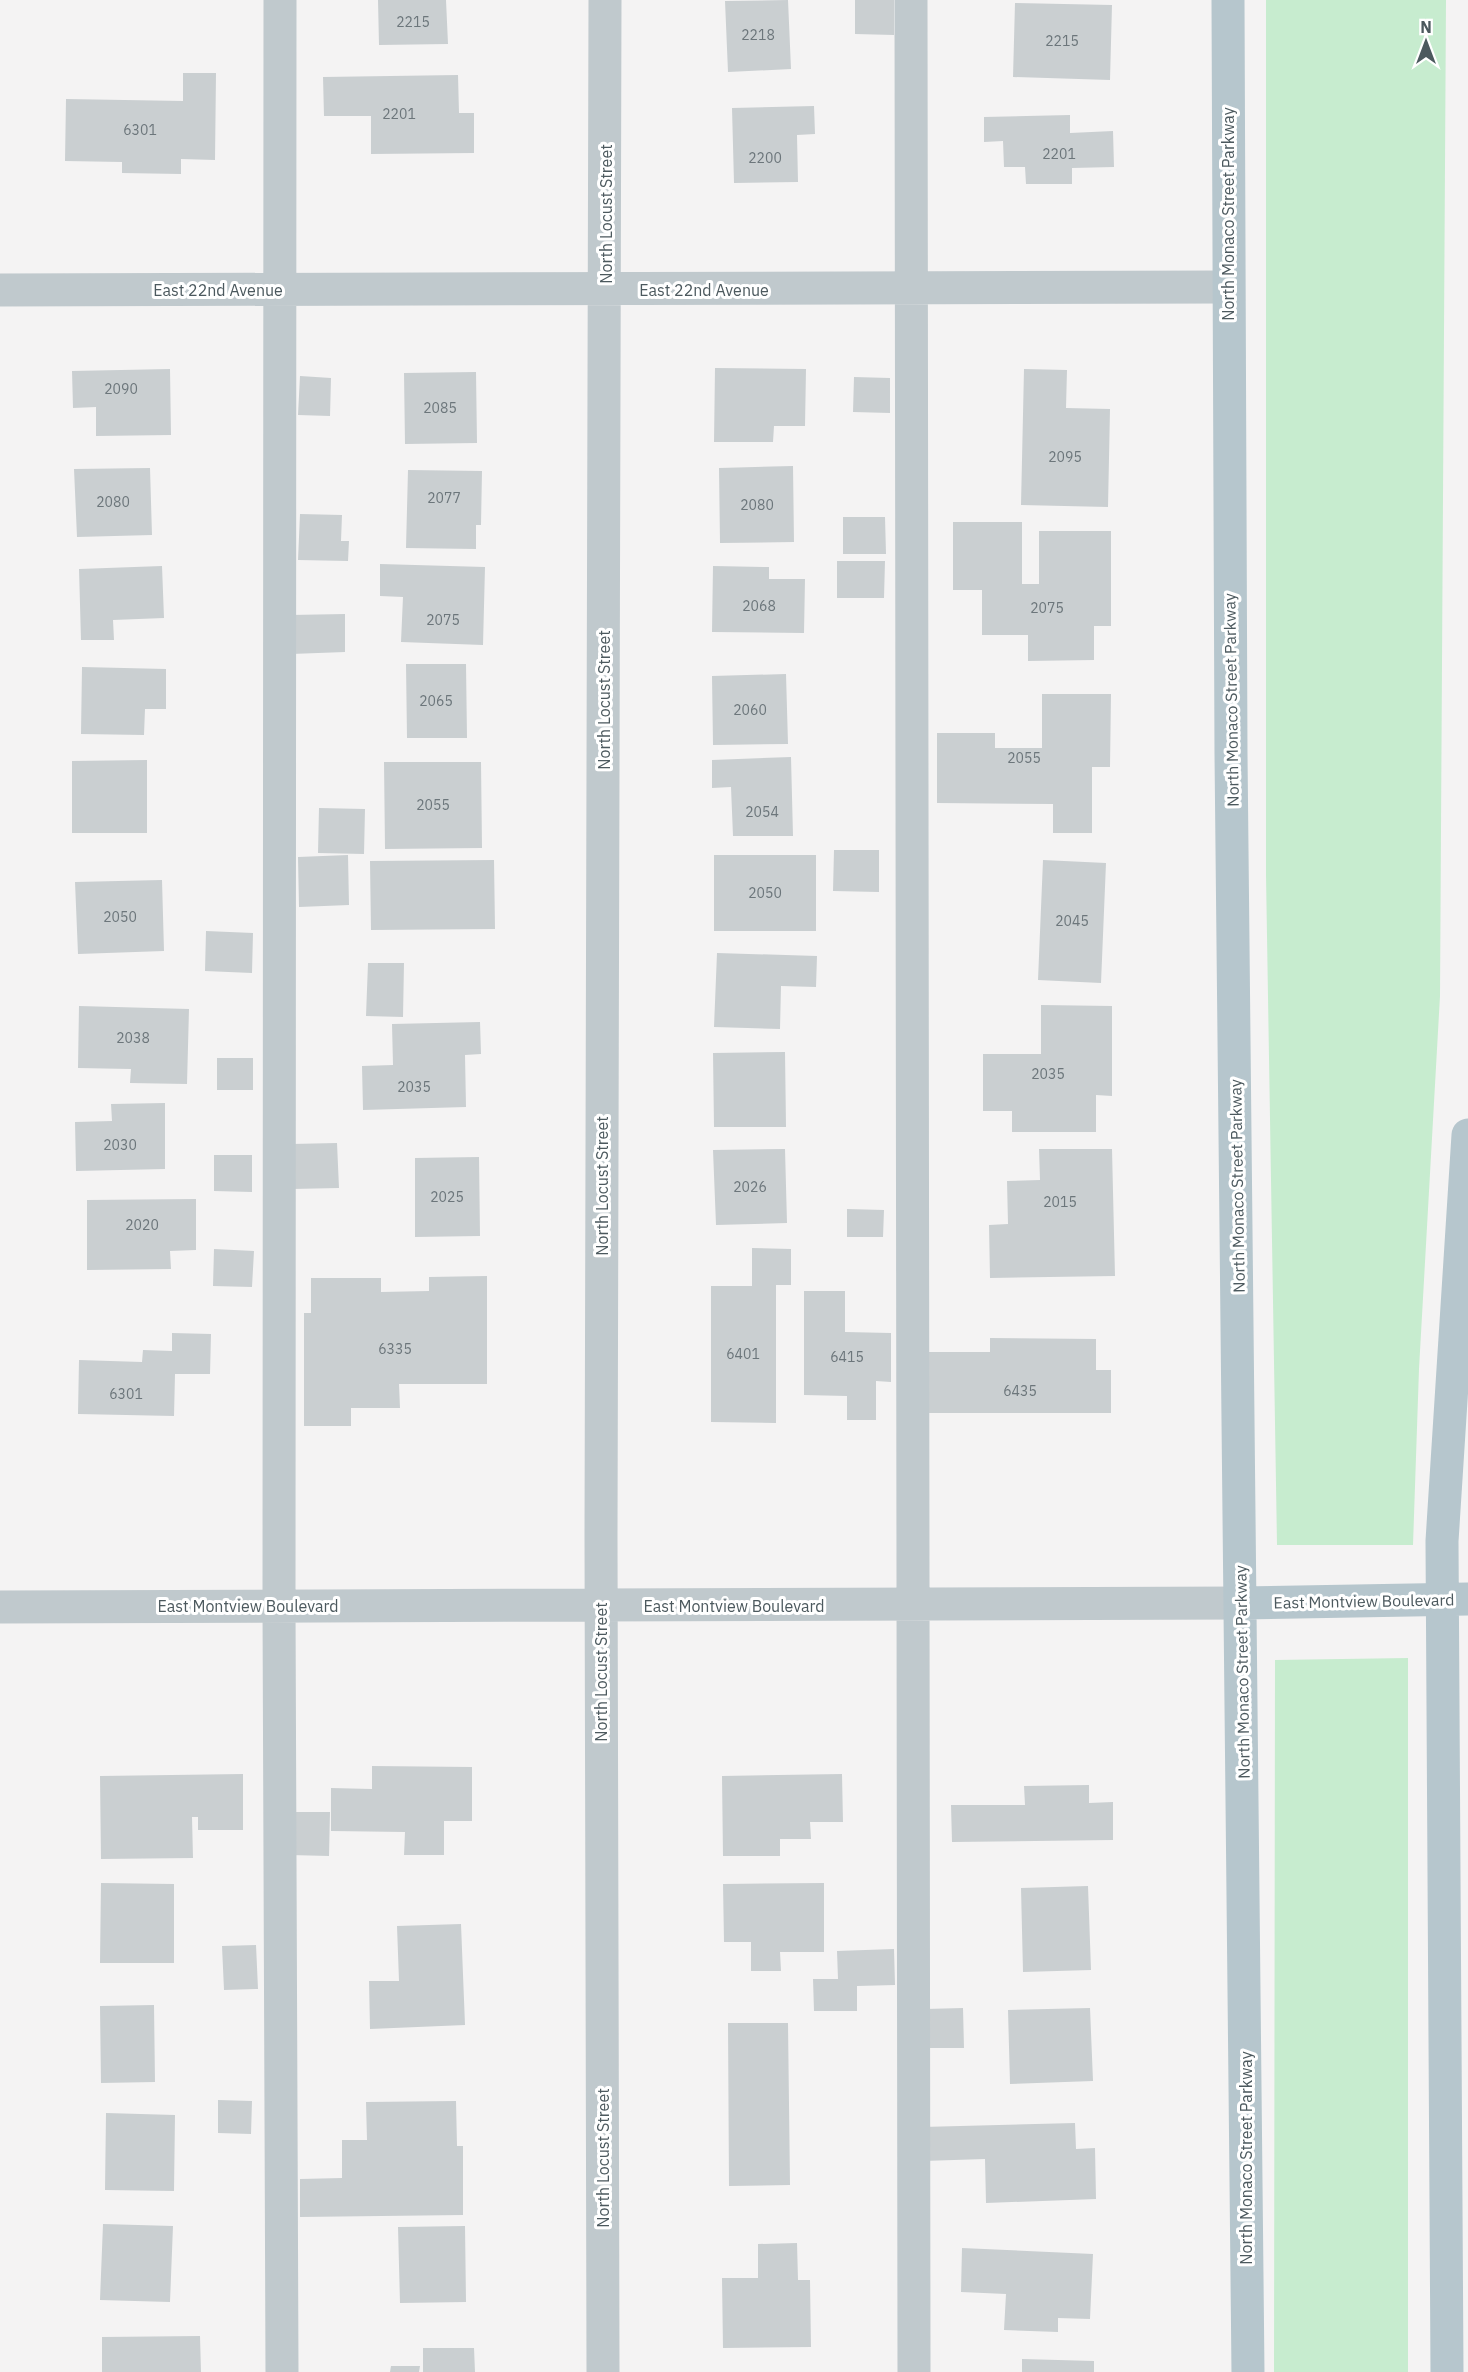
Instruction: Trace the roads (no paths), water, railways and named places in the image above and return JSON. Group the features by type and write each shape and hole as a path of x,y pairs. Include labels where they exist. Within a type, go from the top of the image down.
{"main road":[{"name":"North Monaco Street Parkway","path":"1228,0 1227,287 1248,2372"},
{"path":"1446,2372 1455,1599 1442,1541 1468,1135"},
{"name":"East Montview Boulevard","path":"1242,1603 1455,1599"}],"street":[{"path":"280,0 279,1606 282,2372"},
{"name":"North Locust Street","path":"603,2372 601,1606 605,0"},
{"path":"911,0 914,2372"},
{"name":"East 22nd Avenue","path":"0,290 910,290 1227,287"},
{"name":"East Montview Boulevard","path":"0,1607 1242,1603"}]}
